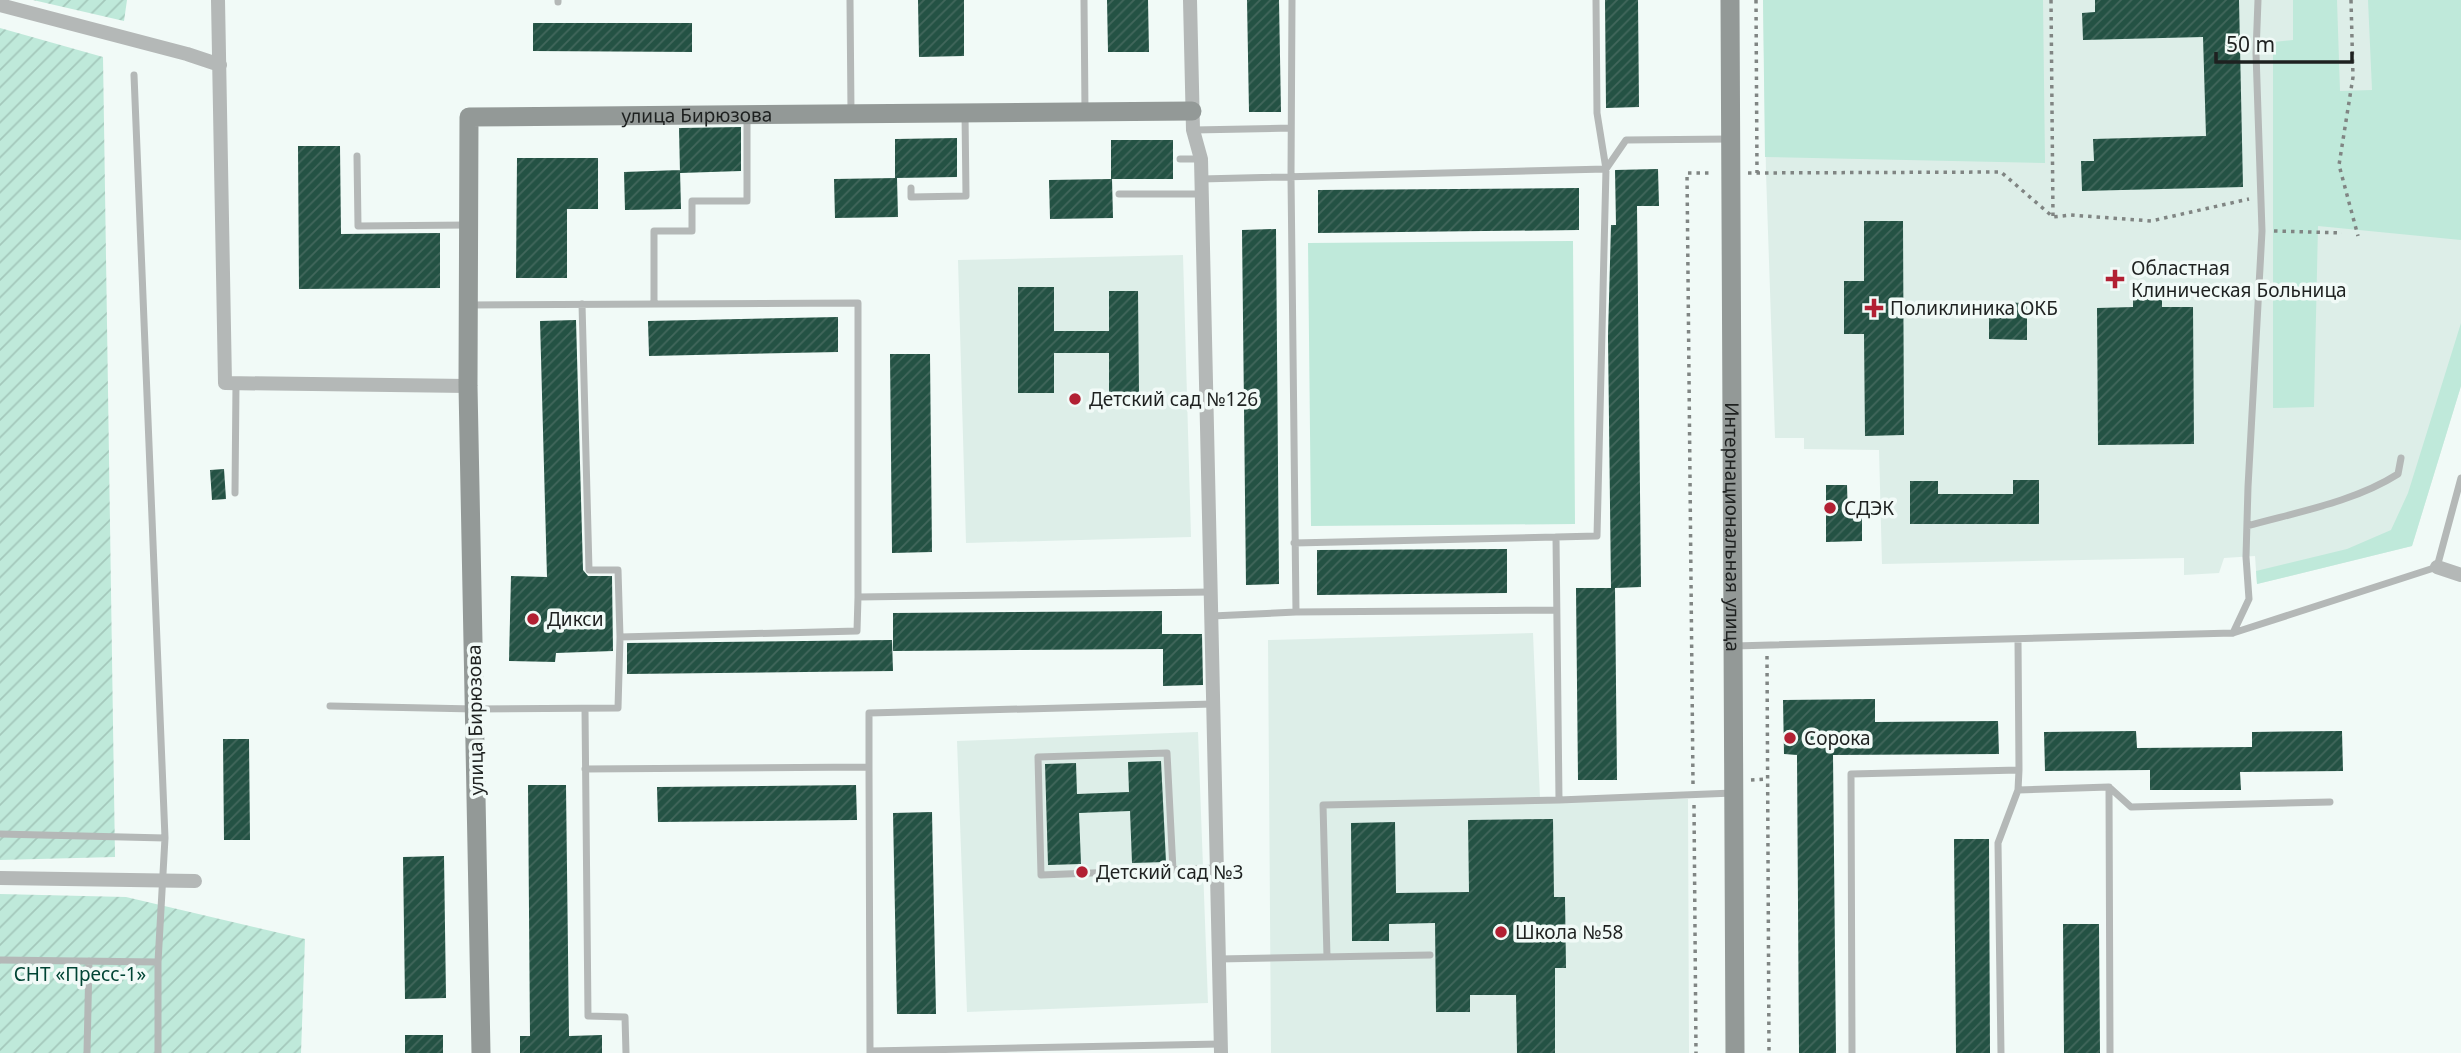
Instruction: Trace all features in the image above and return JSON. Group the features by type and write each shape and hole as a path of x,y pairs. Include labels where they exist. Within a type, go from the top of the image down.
{"street":[{"path":"218,0 225,383 468,386"},
{"path":"1190,0 1193,121 1201,159 1202,187 1220,1049"},
{"name":"Интернациональная улица","path":"1730,0 1735,1053"},
{"path":"0,5 187,54 219,65"},
{"name":"улица Бирюзова","path":"481,1053 468,386 469,117 1085,112 1193,121"},
{"path":"2437,567 2461,575"},
{"path":"0,878 195,881"}],"lane":[{"path":"850,0 851,113"},
{"path":"1084,0 1085,112"},
{"path":"1292,0 1291,177 1296,612"},
{"path":"1294,543 1597,536 1606,169 1597,113 1596,0"},
{"path":"2233,634 2249,599 2247,526 2262,230 2256,53 2258,0"},
{"path":"134,75 165,838 158,962 158,1053"},
{"path":"911,206 911,192 966,196 965,113"},
{"path":"654,304 654,231 692,231 692,201 747,201 747,114"},
{"path":"1193,121 1291,128"},
{"path":"1606,169 1626,140 1731,139"},
{"path":"357,156 358,226 469,225"},
{"path":"1180,159 1201,159"},
{"path":"1119,194 1291,177 1606,169"},
{"path":"468,305 858,303 858,631 620,637"},
{"path":"330,706 618,708 618,570 589,570 582,304"},
{"path":"235,493 236,383"},
{"path":"2247,526 2378,486 2398,474 2401,458"},
{"path":"1733,646 2233,634 2437,567 2461,478"},
{"path":"1556,537 1559,800"},
{"path":"858,597 1210,592"},
{"path":"1211,616 1296,612 1555,610"},
{"path":"2001,1053 1998,843 2018,790 2018,640"},
{"path":"1213,704 869,713 870,1052 1220,1049"},
{"path":"585,709 588,1016 625,1017 626,1053"},
{"path":"1173,870 1167,753 1038,757 1041,876 1173,870 1216,868"},
{"path":"585,769 869,767"},
{"path":"1852,1053 1851,774 2019,770"},
{"path":"2018,790 2109,787 2131,807 2330,802"},
{"path":"2109,787 2110,1053"},
{"path":"1327,957 1323,805 1734,793"},
{"path":"0,834 165,838"},
{"path":"1218,959 1430,955"},
{"path":"0,960 158,962"},
{"path":"87,1053 89,961"}],"path":[{"path":"1756,0 1757,173"},
{"path":"2051,0 2053,217"},
{"path":"2351,0 2353,77 2339,164 2358,236"},
{"path":"1696,1053 1687,173 2001,172 2053,217 2071,215 2151,221 2261,196"},
{"path":"2262,230 2342,233"},
{"path":"1767,645 1769,1053"}],"shaded area":[{"name":"Областная Клиническая Больница","path":"1763,0 2461,0 2461,386 2412,546 2257,584 2255,556 2224,558 2219,573 2184,575 2184,558 1882,564 1879,450 1804,449 1804,438 1775,438"},
{"name":"Детский сад №126","path":"1183,255 1191,537 966,543 958,260"},
{"path":"1533,633 1540,799 1688,799 1689,1053 1271,1053 1268,640"},
{"name":"Детский сад №3","path":"1198,732 1208,1003 967,1012 957,741"}],"green space":[{"path":"33,0 127,0 124,21"},
{"path":"1763,0 2043,0 2045,163 1765,157"},
{"path":"2293,0 2337,0 2340,91 2372,90 2368,0 2461,0 2461,240 2318,226 2314,407 2273,408 2273,42 2293,40"},
{"path":"0,28 103,57 115,857 0,860"},
{"path":"1573,241 1575,524 1311,526 1308,243"},
{"path":"2461,323 2461,386 2412,546 2257,584 2256,571 2347,549 2391,530 2408,493"},
{"name":"СНТ «Пресс-1»","path":"0,894 126,897 305,939 301,1053 0,1053"}],"building":[{"path":"918,0 964,0 964,56 919,57"},
{"path":"1107,0 1148,0 1149,52 1108,52"},
{"path":"1247,0 1279,0 1281,112 1249,112"},
{"path":"1605,0 1638,0 1639,107 1606,108"},
{"path":"2095,0 2239,0 2243,187 2082,191 2081,161 2094,161 2093,139 2206,136 2203,37 2083,40 2082,13 2095,12"},
{"path":"533,23 692,23 692,52 533,51"},
{"path":"741,127 741,171 680,173 679,128"},
{"path":"957,138 957,177 895,178 895,139"},
{"path":"1111,140 1173,140 1173,179 1111,179"},
{"path":"298,146 340,146 341,234 440,233 440,288 299,289"},
{"path":"517,158 598,158 598,209 567,209 567,278 516,278"},
{"path":"1658,169 1659,206 1637,206 1641,587 1615,588 1617,780 1578,780 1576,588 1611,588 1608,336 1611,225 1616,225 1615,170"},
{"path":"680,170 681,209 625,210 624,172"},
{"path":"897,178 898,217 835,218 834,179"},
{"path":"1112,179 1113,218 1050,219 1049,180"},
{"path":"1579,188 1579,230 1318,233 1318,190"},
{"name":"Поликлиника ОКБ","path":"1864,221 1903,221 1904,435 1865,436 1864,334 1844,334 1844,281 1864,281"},
{"path":"1276,229 1279,584 1246,585 1242,230"},
{"name":"Детский сад №126","path":"1018,287 1054,287 1054,331 1109,331 1109,291 1138,291 1139,394 1109,394 1109,353 1054,353 1054,393 1018,393"},
{"path":"2133,299 2162,299 2162,307 2193,307 2194,444 2098,445 2097,308 2133,307"},
{"path":"1989,302 2027,303 2027,340 1989,339"},
{"path":"838,317 838,352 649,356 648,321"},
{"path":"576,320 583,570 588,576 612,576 613,651 556,653 555,662 509,661 511,576 547,577 540,321"},
{"path":"890,354 930,354 932,552 892,553"},
{"path":"224,469 226,499 212,500 210,470"},
{"path":"2013,480 2039,480 2039,524 1910,524 1910,481 1938,481 1938,494 2013,494"},
{"path":"1826,485 1847,485 1848,518 1862,518 1862,541 1826,542"},
{"path":"1507,549 1507,593 1317,595 1317,550"},
{"path":"1162,611 1162,634 1202,634 1203,685 1163,686 1163,649 893,651 893,613"},
{"path":"892,640 893,671 627,674 627,643"},
{"path":"1875,699 1875,722 1998,721 1999,754 1833,755 1836,1053 1799,1053 1797,755 1784,754 1783,700"},
{"path":"2136,731 2137,748 2252,747 2252,732 2342,731 2343,771 2240,772 2241,790 2150,790 2150,770 2045,771 2044,732"},
{"path":"223,739 249,739 250,840 224,840"},
{"name":"Детский сад №3","path":"1161,761 1166,862 1132,863 1130,811 1079,813 1081,864 1048,865 1045,764 1076,763 1077,794 1129,792 1128,762"},
{"path":"528,785 566,785 569,1036 602,1035 602,1053 520,1053 520,1036 530,1036"},
{"path":"856,785 857,820 658,822 657,787"},
{"path":"932,812 936,1014 897,1014 893,813"},
{"name":"Школа №58","path":"1553,819 1554,897 1565,897 1566,968 1555,968 1555,1053 1517,1053 1516,995 1470,995 1470,1012 1436,1012 1435,923 1389,924 1389,941 1352,941 1351,823 1395,822 1396,893 1469,892 1468,820"},
{"path":"1954,839 1989,839 1990,1053 1956,1053"},
{"path":"444,856 446,998 405,999 403,857"},
{"path":"2063,924 2099,924 2100,1053 2064,1053"},
{"path":"405,1035 443,1035 443,1053 405,1053"}],"place":[{"name":"Областная Клиническая Больница","path":"2115,279"},
{"name":"Поликлиника ОКБ","path":"1874,308"},
{"name":"Детский сад №126","path":"1075,399"},
{"name":"СДЭК","path":"1830,508"},
{"name":"Дикси","path":"533,619"},
{"name":"Сорока","path":"1790,738"},
{"name":"Детский сад №3","path":"1082,872"},
{"name":"Школа №58","path":"1501,932"}]}
